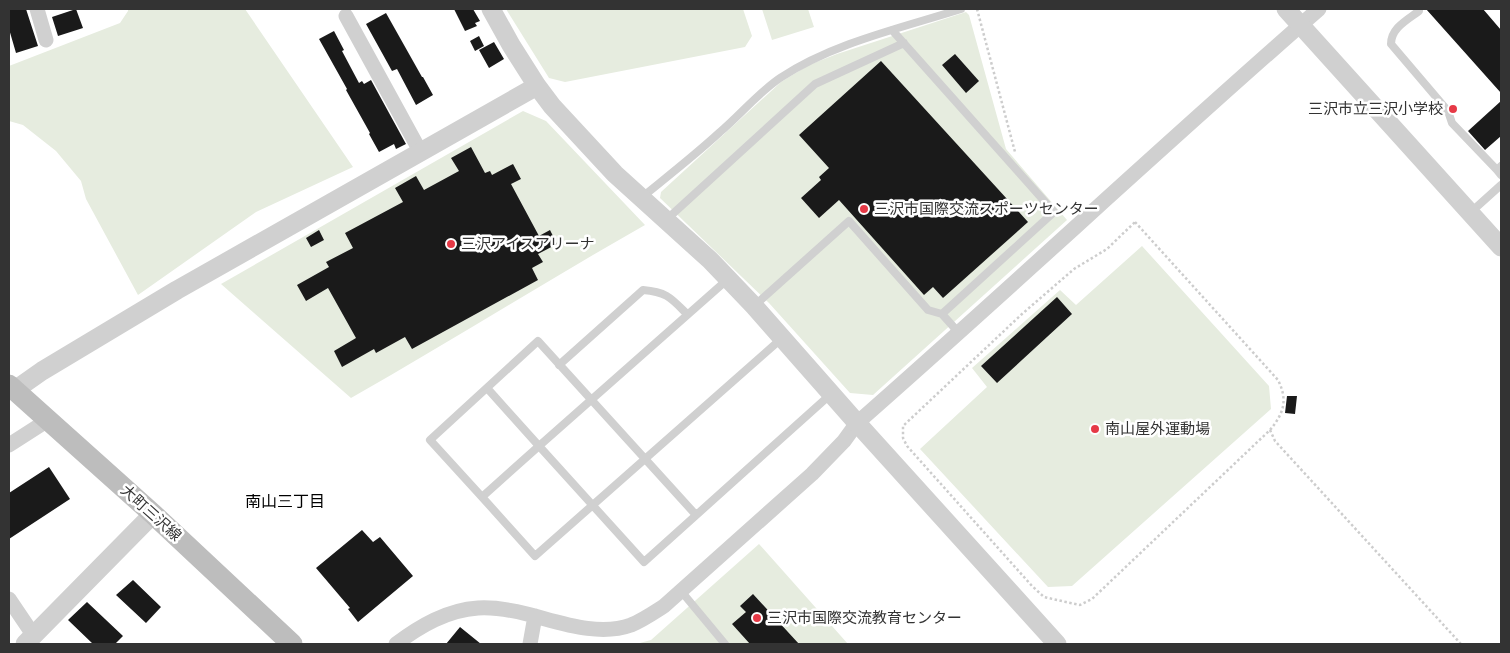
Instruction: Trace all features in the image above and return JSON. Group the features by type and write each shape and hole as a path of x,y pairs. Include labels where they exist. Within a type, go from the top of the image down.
{"main road":[{"name":"大町三沢線","path":"12,387 292,644"}],"street":[{"path":"37,9 46,40"},
{"path":"491,9 536,86 552,106 615,174 710,260 754,306 1057,644"},
{"path":"1286,9 1501,247"},
{"path":"396,644 428,623 444,615 461,610 492,608 570,625 598,629 615,629 647,618 664,606 812,474 844,441 858,423 1318,9"},
{"path":"346,16 420,151"},
{"path":"12,387 177,290 536,86"},
{"path":"9,445 48,420"},
{"path":"9,599 30,640 152,514"},
{"path":"530,644 535,616"}],"lane":[{"path":"641,198 721,132 778,79 820,56 892,30 961,9"},
{"path":"1419,9 1419,11 1396,28 1391,37 1391,44 1448,111 1452,123 1500,170"},
{"path":"892,30 1054,212 942,314"},
{"path":"666,220 815,84 904,43"},
{"path":"1470,213 1501,185"},
{"path":"754,306 849,221 928,310 942,314 960,333"},
{"path":"482,497 728,279"},
{"path":"559,365 643,290 656,291 668,296 687,314"},
{"path":"696,515 644,459 538,341 430,440 535,556 592,504 644,459 783,337"},
{"path":"487,388 644,562 831,394"},
{"path":"681,591 725,644"}],"path":[{"path":"978,9 1017,157"},
{"path":"1135,222 1278,380 1283,389 1284,401 1278,420 1270,430 1092,599 1080,605 1044,597 907,446 902,438 903,426 1022,314 1080,265 1107,249 1135,222"},
{"path":"1270,430 1275,441 1461,644"}],"shaded area":[{"path":"128,9 245,9 353,167 256,212 138,295 86,199 81,181 56,151 23,125 9,121 9,66 120,23"},
{"path":"506,9 743,9 752,36 745,47 565,82 549,78"},
{"path":"762,9 808,9 814,27 772,40"},
{"name":"三沢市国際交流スポーツセンター","path":"966,12 969,15 1006,149 1067,220 873,395 850,393 769,303 660,198 661,192 781,82 809,65"},
{"name":"三沢アイスアリーナ","path":"523,111 546,121 645,225 351,398 221,284"},
{"name":"南山屋外運動場","path":"1142,246 1269,386 1271,409 1072,586 1048,587 920,449 987,387 972,368 1060,290 1076,305"},
{"path":"759,544 848,644 636,644 651,640"}],"building":[{"path":"9,9 26,9 38,46 16,53 9,29"},
{"path":"76,9 83,28 58,36 52,17"},
{"path":"454,9 473,9 480,21 475,23 477,26 465,31"},
{"path":"1426,9 1483,9 1501,30 1501,93"},
{"path":"386,13 433,95 416,105 397,69 392,71 366,24"},
{"path":"334,31 359,83 362,81 364,84 371,80 406,144 396,149 394,144 379,152 319,39"},
{"path":"479,36 484,46 475,51 470,41"},
{"path":"494,42 504,59 489,68 479,50"},
{"path":"955,54 979,81 966,93 942,65"},
{"path":"881,61 1028,222 943,298 933,287 924,295 839,200 819,218 801,198 821,180 819,177 829,168 799,135"},
{"path":"1501,101 1501,136 1485,150 1468,131"},
{"path":"471,147 485,173 490,171 492,175 513,164 521,179 511,184 539,236 550,230 557,244 538,254 543,262 532,268 538,280 412,349 405,337 376,353 374,349 342,367 334,351 356,338 328,288 306,301 297,285 329,267 326,262 353,248 345,233 403,202 395,188 416,176 424,190 459,171 451,158"},
{"path":"319,230 324,240 311,247 306,238"},
{"path":"1057,297 1072,314 997,383 981,366"},
{"path":"1287,396 1297,396 1295,414 1285,413"},
{"path":"49,467 70,499 9,539 9,493"},
{"path":"362,530 373,542 380,537 413,576 358,622 348,609 350,608 316,568"},
{"path":"133,580 161,607 146,623 116,595"},
{"name":"三沢市国際交流教育センター","path":"753,594 799,644 750,644 732,624 746,612 740,606"},
{"path":"87,602 123,636 115,644 93,644 68,620"},
{"path":"460,627 481,644 446,644"}],"place":[{"name":"三沢市立三沢小学校","path":"1453,109"},
{"name":"三沢市国際交流スポーツセンター","path":"864,209"},
{"name":"三沢アイスアリーナ","path":"451,244"},
{"name":"南山屋外運動場","path":"1095,429"},
{"name":"三沢市国際交流教育センター","path":"757,618"}],"district":[{"name":"南山三丁目","path":"285,501"}]}
